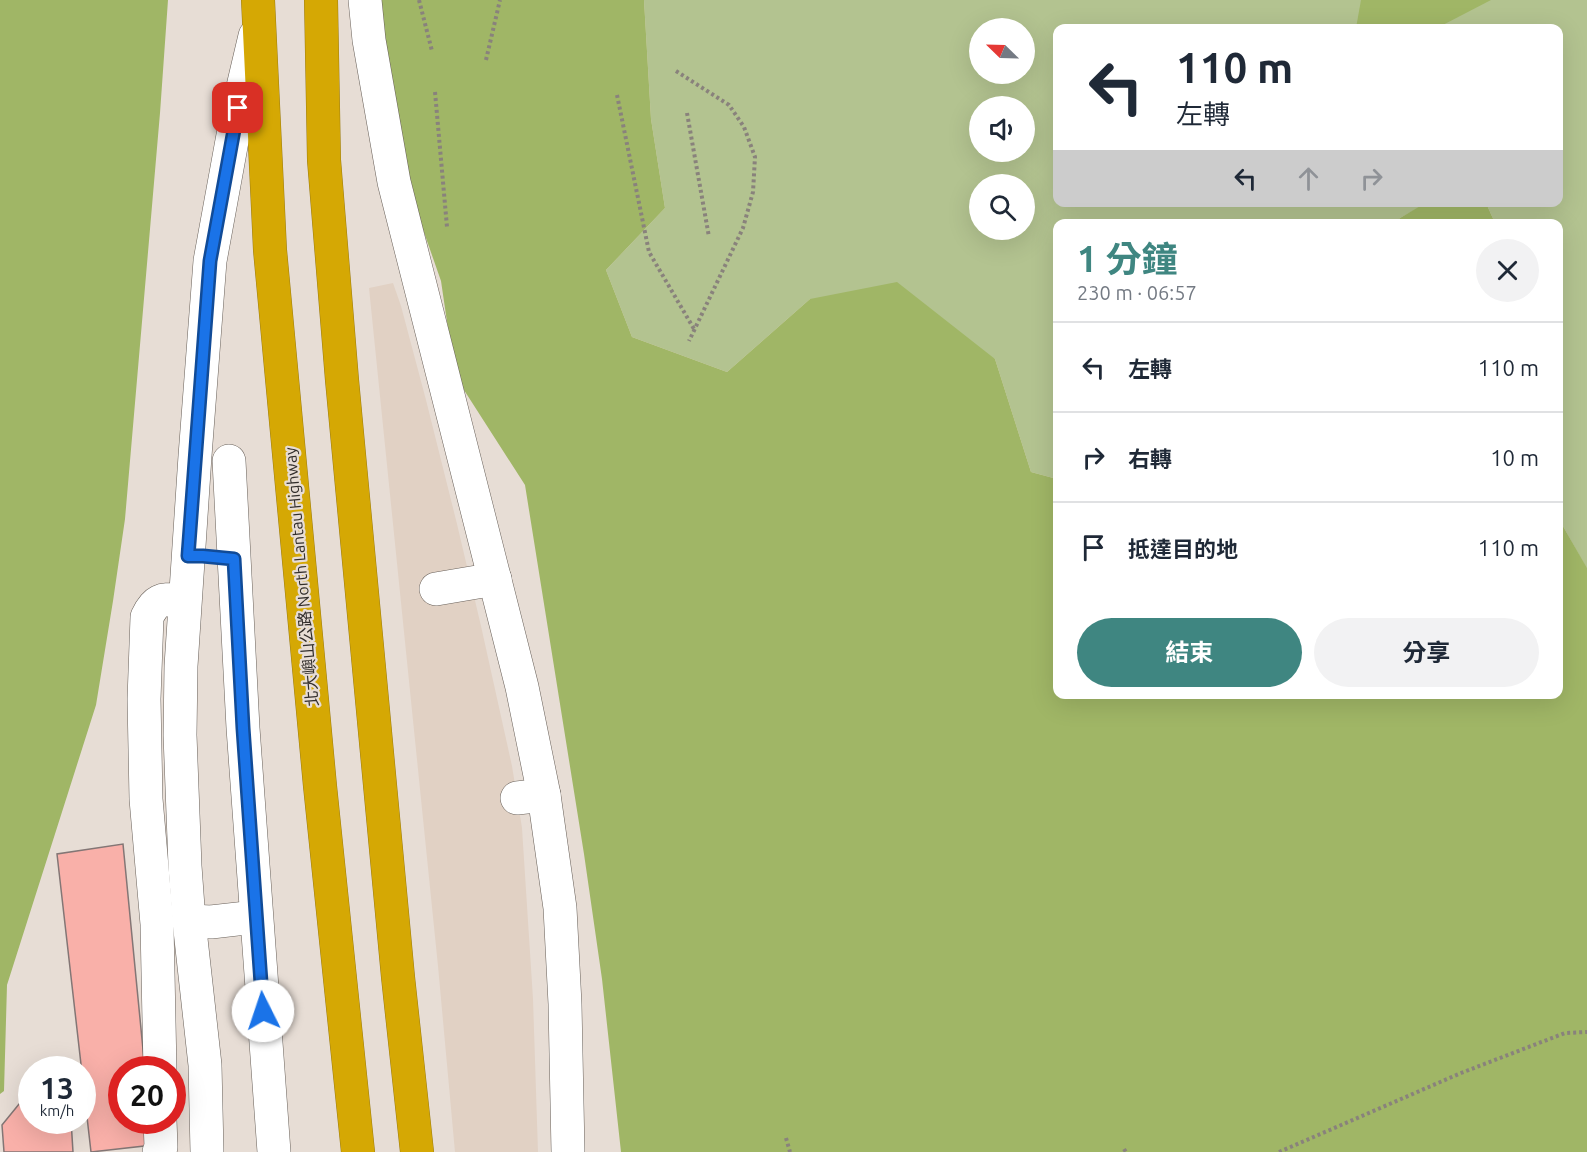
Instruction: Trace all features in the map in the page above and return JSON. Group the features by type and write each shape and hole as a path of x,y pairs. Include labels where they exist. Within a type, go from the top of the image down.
{"highway":[{"path":"321,0 324,160 342,380 398,977 417,1152"},
{"name":"北大嶼山公路 North Lantau Highway","path":"258,13 270,250 321,797 358,1152"}],"lane":[{"path":"365,0 369,40 424,348 495,579 522,687 531,797 560,908 566,1014 568,1152"},
{"path":"207,1152 205,1065 185,866 180,735 181,666 210,261 258,13"},
{"path":"229,460 243,728 274,1152"},
{"path":"188,556 234,559"},
{"path":"436,589 495,579"},
{"path":"159,1056 157,924 146,798 144,699 147,617 153,605 158,602 184,600"},
{"path":"189,921 211,922 256,917"},
{"path":"159,1152 161,1134"}],"path":[{"path":"419,0 432,51"},
{"path":"486,60 500,0"},
{"path":"676,71 729,105 744,127 755,157 753,192 743,228 689,341"},
{"path":"435,92 447,227"},
{"path":"617,95 649,252 694,330"},
{"path":"687,113 709,237"},
{"path":"1279,1152 1461,1072 1565,1033 1587,1032"},
{"path":"786,1138 790,1152"}],"shaded area":[{"path":"393,283 426,400 457,524 512,766 522,828 533,999 538,1152 455,1152 369,288"}],"green space":[{"path":"0,0 168,0 125,519 113,601 96,705 7,985 4,1091 0,1094"},
{"path":"380,0 644,0 651,119 665,208 606,270 632,337 727,372 810,299 897,282 995,359 1031,472 1053,478 1053,699 1563,699 1563,526 1587,568 1587,1152 621,1152 602,979 525,485 455,376 441,281 411,195 392,93"},
{"path":"644,0 1587,0 1587,569 1563,526 1563,219 1493,219 1488,207 1563,207 1563,24 1053,24 1053,207 1420,207 1399,219 1053,219 1053,478 1031,472 995,359 810,299 727,372 632,337 606,270 665,208 651,119"},
{"path":"1361,0 1491,0 1445,24 1357,24"},
{"path":"1419,207 1488,207 1493,219 1399,219"}],"building":[{"path":"123,844 144,1056 108,1056 108,1134 152,1134 153,1145 91,1152 89,1134 96,1134 96,1056 80,1056 57,854"},
{"path":"18,1105 18,1134 72,1134 73,1152 4,1152 2,1125"}],"route":[{"path":"238,108 210,261 188,556 234,559 243,728 263,1011"}]}
